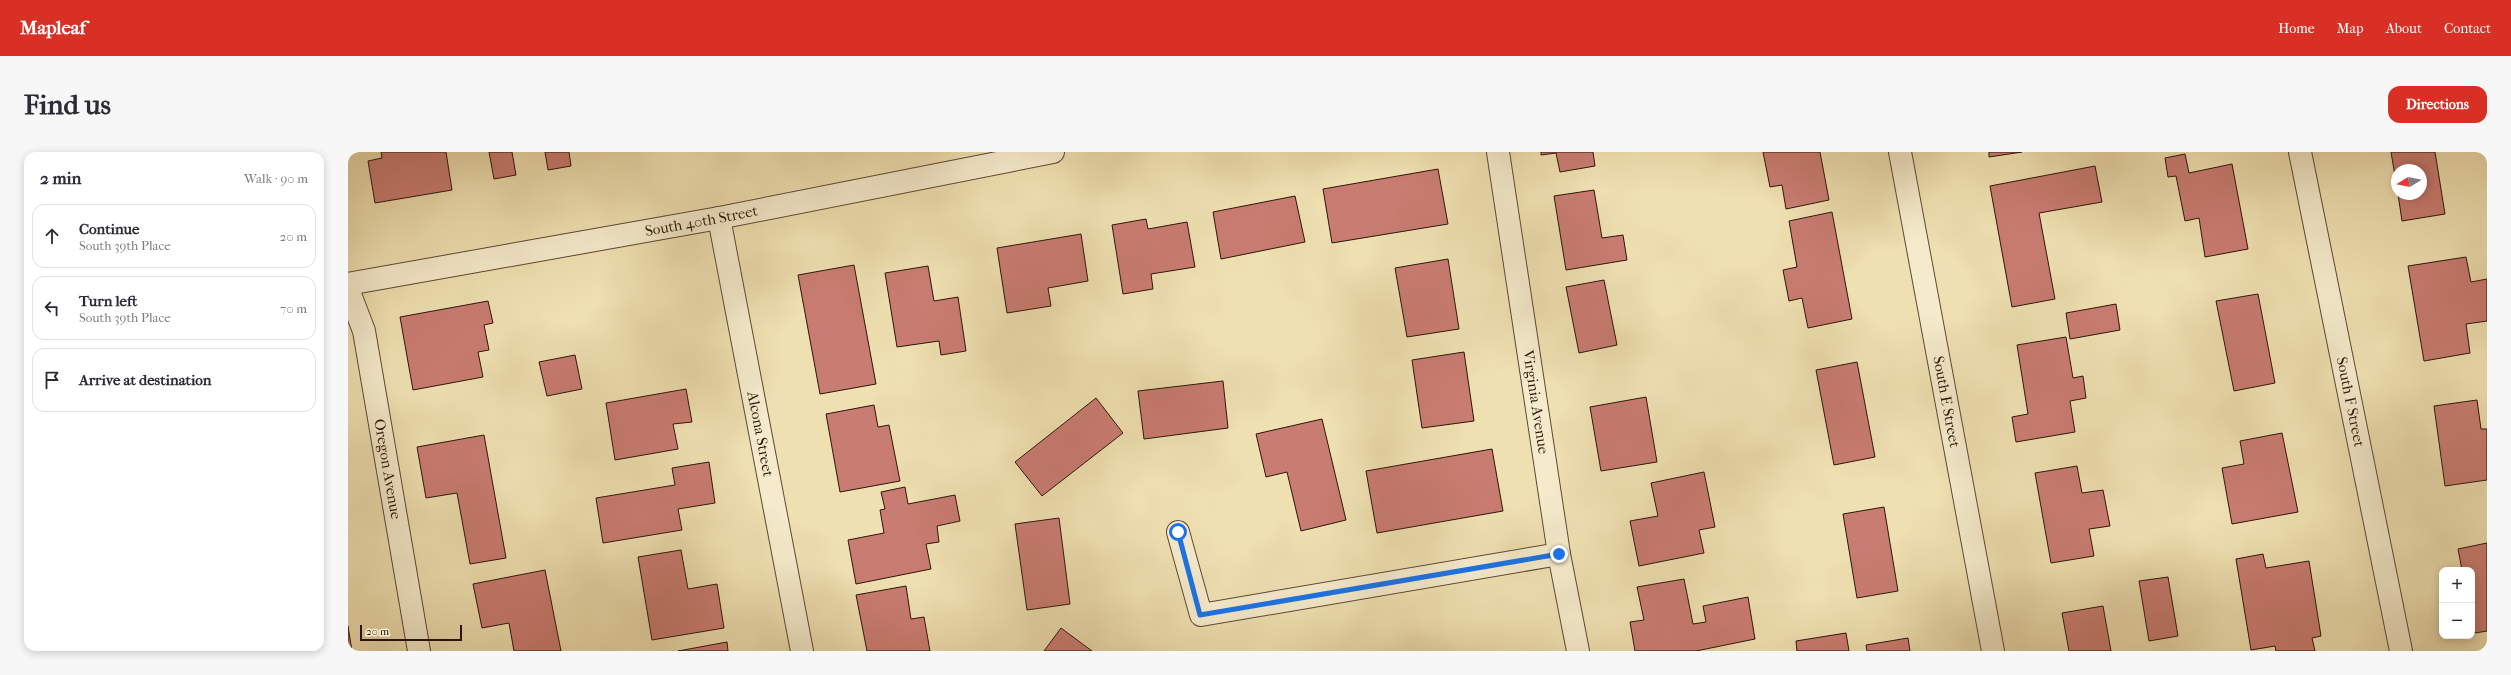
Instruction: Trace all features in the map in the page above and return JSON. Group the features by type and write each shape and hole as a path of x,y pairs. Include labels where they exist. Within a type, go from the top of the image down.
{"street":[{"name":"South 40th Street","path":"348,284 719,218 1053,152"},
{"name":"Virginia Avenue","path":"1498,152 1559,554 1578,651"},
{"name":"South E Street","path":"1900,152 1993,651"},
{"name":"South F Street","path":"2300,152 2401,651"},
{"name":"Alcona Street","path":"719,218 802,651"},
{"name":"Oregon Avenue","path":"348,289 364,331 419,651"},
{"path":"1178,532 1200,615 1559,554"}],"building":[{"path":"381,152 446,152 452,190 375,203 368,161 382,158"},
{"path":"489,152 512,152 516,175 494,179"},
{"path":"545,152 569,152 571,166 548,170"},
{"path":"1541,152 1593,152 1595,166 1560,172 1556,153 1541,155"},
{"path":"1763,152 1820,152 1829,200 1786,209 1782,185 1770,187"},
{"path":"1989,152 2022,152 1989,157"},
{"path":"2391,152 2435,152 2445,214 2402,221 2399,200 2427,200 2427,164 2393,164"},
{"path":"2185,154 2189,173 2232,164 2248,249 2205,257 2199,218 2185,221 2176,176 2168,177 2165,158"},
{"path":"2095,166 2102,202 2039,213 2055,299 2012,307 1990,186"},
{"path":"1438,169 1448,224 1332,243 1323,189"},
{"path":"1594,190 1602,238 1623,235 1627,260 1566,270 1554,196"},
{"path":"1295,196 1305,242 1221,259 1213,212"},
{"path":"1832,212 1852,319 1808,328 1802,298 1789,301 1783,270 1797,267 1789,221"},
{"path":"1146,219 1148,229 1187,222 1195,267 1151,274 1153,289 1123,294 1112,225"},
{"path":"1081,234 1088,281 1048,288 1051,306 1007,313 997,248"},
{"path":"2466,257 2471,282 2487,279 2487,321 2466,324 2470,353 2424,361 2408,266"},
{"path":"1448,259 1459,329 1407,337 1395,268"},
{"path":"854,265 876,384 820,394 798,275"},
{"path":"928,266 934,301 958,297 966,351 941,355 939,341 897,347 885,273"},
{"path":"1604,280 1617,345 1579,353 1566,287"},
{"path":"2258,294 2275,383 2234,391 2216,301"},
{"path":"488,301 493,323 484,325 489,350 478,352 483,377 413,390 400,317"},
{"path":"2116,304 2120,330 2070,339 2066,313"},
{"path":"2066,337 2073,378 2083,376 2086,398 2070,401 2075,432 2016,442 2012,417 2028,414 2017,345"},
{"path":"1464,352 1474,421 1422,428 1412,360"},
{"path":"575,355 582,389 547,396 539,362"},
{"path":"1857,362 1875,457 1834,465 1816,370"},
{"path":"1223,381 1228,428 1144,439 1138,391"},
{"path":"686,389 692,422 673,424 678,449 615,460 606,403"},
{"path":"1646,397 1657,462 1601,471 1590,407"},
{"path":"1096,398 1123,433 1042,496 1015,462"},
{"path":"2477,400 2481,429 2487,429 2487,480 2445,486 2434,406"},
{"path":"874,405 878,427 889,425 900,481 840,492 826,414"},
{"path":"1322,419 1346,520 1301,531 1287,472 1266,477 1256,434"},
{"path":"2282,433 2298,512 2232,524 2222,468 2244,464 2240,441"},
{"path":"484,435 506,558 470,564 457,493 426,498 417,447"},
{"path":"1492,449 1503,511 1377,533 1366,471"},
{"path":"709,462 715,503 678,509 682,530 603,543 596,498 675,485 672,468"},
{"path":"2077,466 2082,493 2103,490 2110,526 2089,529 2094,556 2051,563 2035,473"},
{"path":"1704,472 1715,527 1699,530 1704,553 1639,566 1630,521 1658,516 1651,483"},
{"path":"905,487 908,504 955,495 960,521 937,526 939,542 926,544 931,569 856,584 848,540 884,533 880,510 885,509 881,492"},
{"path":"1884,507 1898,591 1857,598 1843,514"},
{"path":"1059,518 1070,604 1027,610 1015,524"},
{"path":"2487,543 2487,631 2475,633 2475,567 2461,567 2458,549"},
{"path":"681,550 688,589 717,584 724,628 652,640 638,557"},
{"path":"2263,554 2266,568 2309,561 2321,636 2312,638 2315,651 2276,651 2275,646 2251,650 2236,559"},
{"path":"545,570 561,651 514,651 509,623 482,628 473,584"},
{"path":"2168,577 2178,636 2149,641 2139,581"},
{"path":"1684,579 1693,624 1706,622 1703,606 1748,597 1755,639 1696,651 1635,651 1630,622 1644,620 1637,587"},
{"path":"906,586 911,619 924,617 930,651 867,651 856,595"},
{"path":"2103,606 2111,651 2069,651 2062,613"},
{"path":"348,626 352,651 348,651"},
{"path":"1061,628 1092,651 1044,651"},
{"path":"1846,633 1849,651 1797,651 1796,641"},
{"path":"1908,638 1910,651 1867,651 1866,645"},
{"path":"727,642 728,651 678,651"}],"route":[{"path":"1178,532 1200,615 1559,554"}]}
